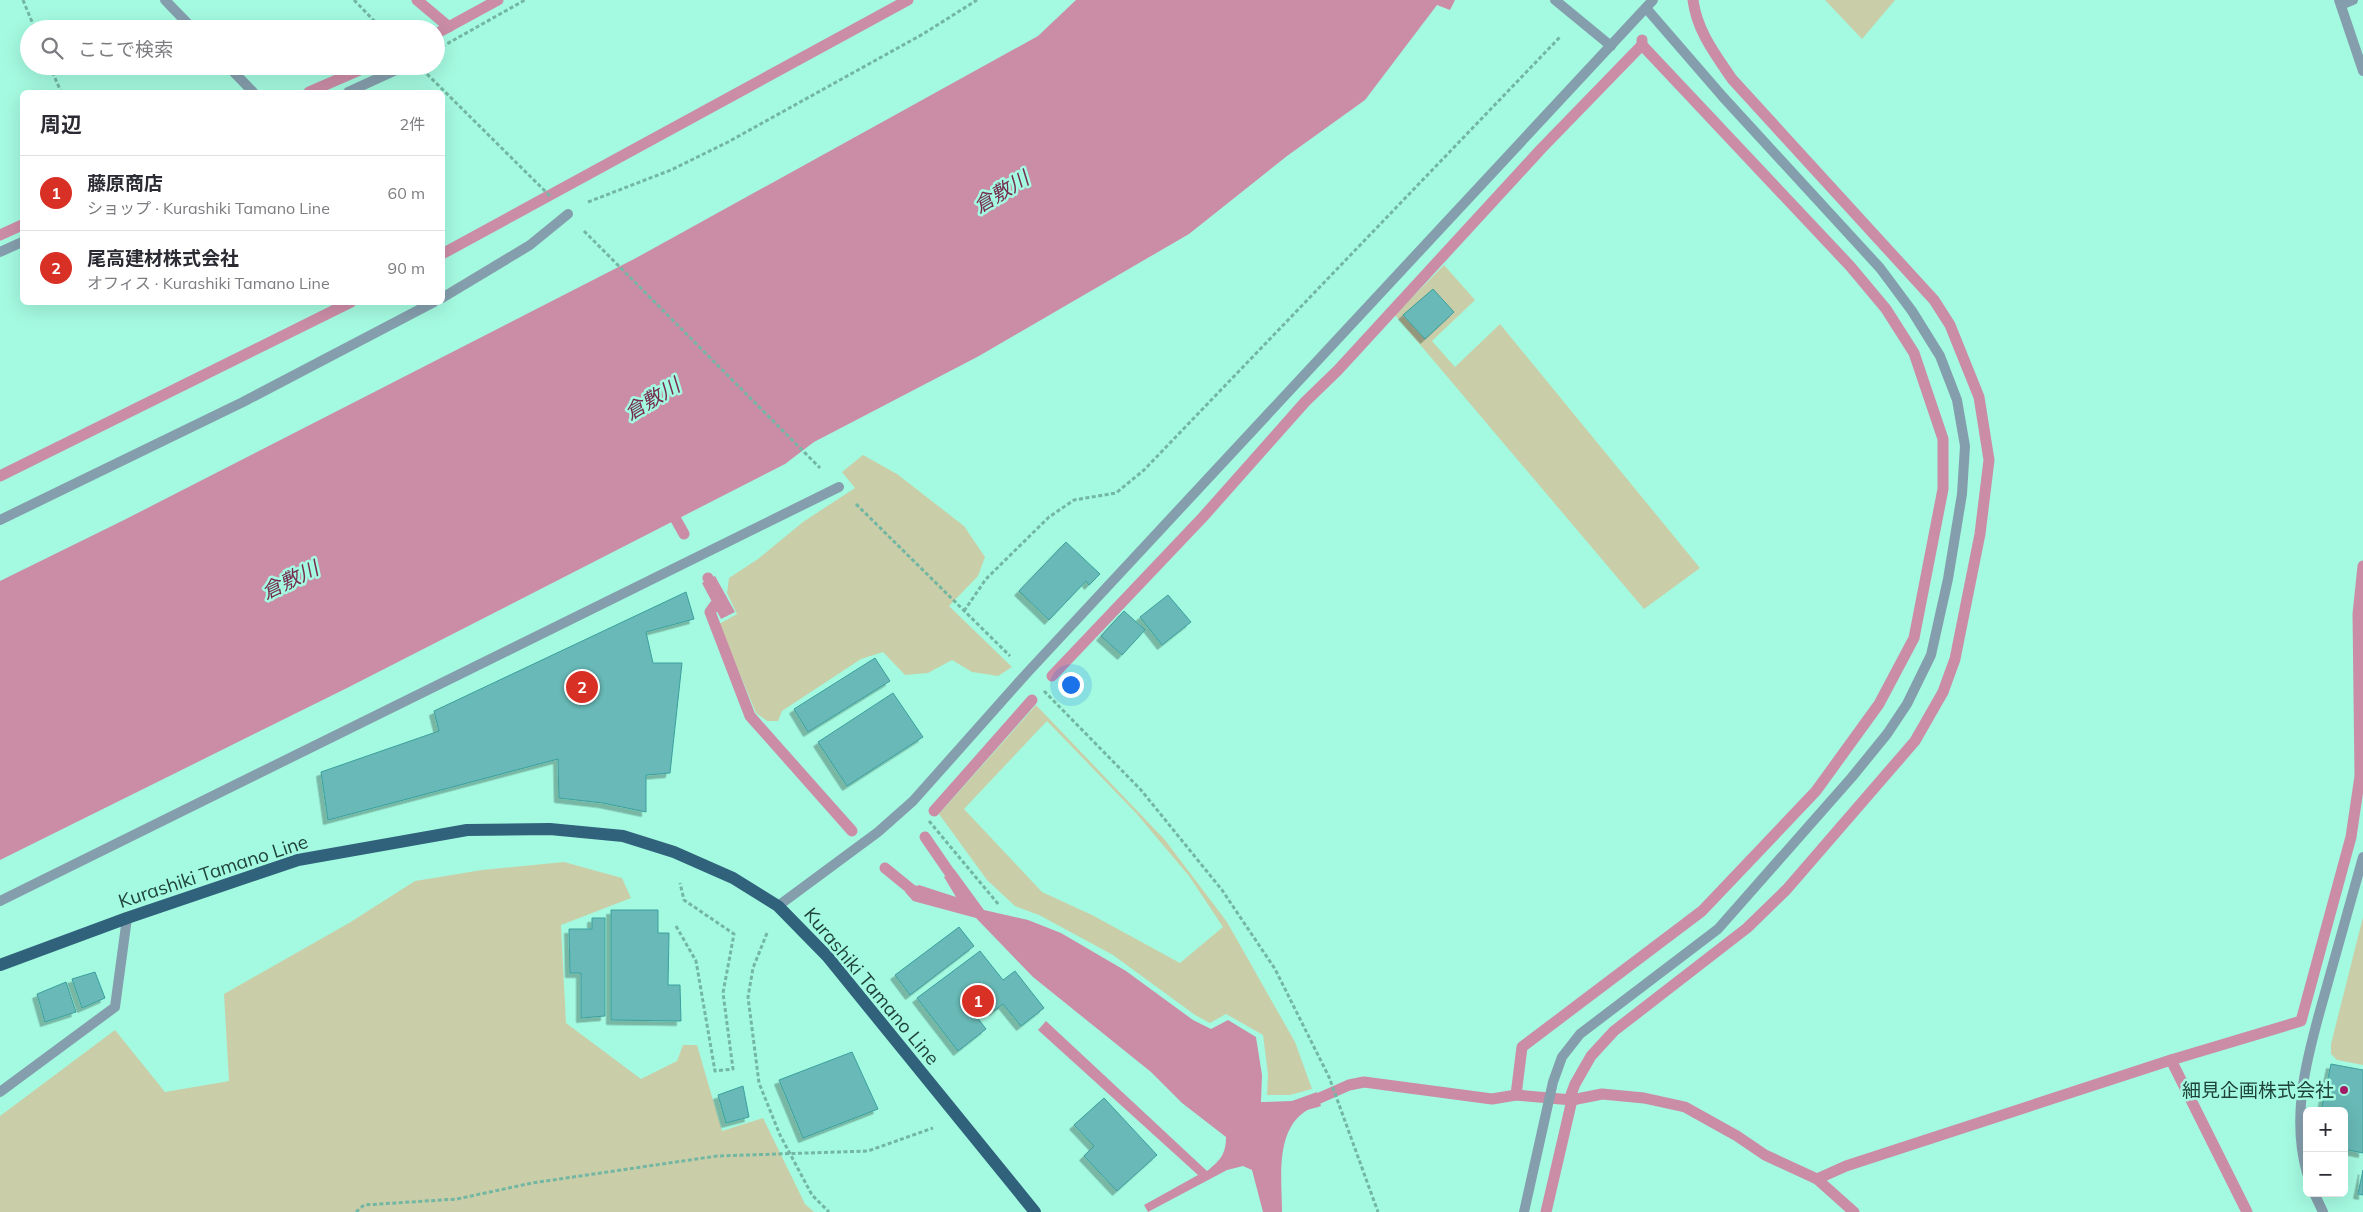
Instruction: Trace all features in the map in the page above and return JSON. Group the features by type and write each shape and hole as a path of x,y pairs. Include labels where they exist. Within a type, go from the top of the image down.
{"main road":[{"name":"Kurashiki Tamano Line","path":"0,965 127,918 298,860 467,830 550,829 614,835 674,852 734,878 778,906 826,956 1035,1212"}],"street":[{"path":"165,0 184,20"},
{"path":"1555,0 1576,20 1611,46"},
{"path":"778,906 878,832 913,801 1027,673 1653,0"},
{"path":"2353,0 2340,2 2363,71"},
{"path":"1524,1212 1553,1082 1562,1058 1580,1034 1718,930 1852,777 1887,734 1920,680 1931,655 1948,579 1962,494 1965,446 1957,400 1940,356 1912,311 1880,268 1723,97 1646,8"},
{"path":"237,75 251,90"},
{"path":"352,90 385,75"},
{"path":"445,296 530,244 568,214"},
{"path":"0,252 20,243"},
{"path":"0,520 243,402 428,305"},
{"path":"0,901 836,484"},
{"path":"2303,1159 2300,1150 2300,1109 2313,1036 2363,857"},
{"path":"0,1092 115,1007 127,918"},
{"path":"2316,1197 2323,1212"}],"path":[{"path":"23,0 31,20"},
{"path":"354,0 373,20"},
{"path":"445,45 525,0"},
{"path":"568,214 590,201 671,170 728,142 923,34 978,0"},
{"path":"964,611 986,579 1049,517 1074,500 1116,492 1144,470 1576,20"},
{"path":"54,75 60,90"},
{"path":"428,75 443,90"},
{"path":"445,92 544,190"},
{"path":"588,235 1027,673 1141,790 1222,890 1275,969 1329,1077 1378,1212"},
{"path":"913,801 999,905"},
{"path":"674,852 684,900 734,934 723,993 734,1069 716,1070 696,960 676,926"},
{"path":"778,906 752,968 748,997 759,1083 790,1153 812,1196 829,1212"},
{"path":"356,1212 364,1205 457,1199 532,1183 717,1156 868,1151 959,1119"}],"green space":[{"path":"1825,0 1895,0 1862,39"},
{"path":"1444,265 1475,300 1432,341 1455,367 1500,324 1700,568 1644,609 1395,315"},
{"path":"863,455 897,474 964,526 985,557 978,576 949,606 1012,667 998,676 972,672 952,660 928,673 905,675 883,652 861,659 782,711 778,721 767,721 756,713 719,624 737,614 727,593 729,578 758,559 803,522 855,488 842,472"},
{"path":"1036,705 1165,840 1227,922 1295,1042 1312,1089 1290,1095 1267,1095 1268,1074 1263,1035 1226,1014 1210,1023 1195,1015 1113,955 1039,915 1015,906 987,880 939,814","holes":["1047,721 1136,813 1189,876 1223,927 1180,963 1092,915 1042,892 964,809"]},
{"path":"564,862 622,878 631,898 561,925 566,1023 641,1079 677,1061 683,1045 697,1045 722,1131 763,1118 805,1204 814,1212 0,1212 0,1116 115,1030 165,1092 229,1081 224,994 349,923 415,881 482,870"},
{"path":"2363,917 2363,1065 2337,1060 2331,1054 2331,1044"}],"water":[{"name":"倉敷川","path":"1076,0 1455,0 1450,10 1437,5 1365,100 1287,156 1189,234 979,356 814,442 785,464 347,688 0,860 0,581 124,520 636,258 1038,36"},
{"path":"715,576 735,612 721,619 702,583"},
{"path":"954,869 984,910 1028,920 1061,933 1126,971 1193,1020 1211,1029 1228,1020 1256,1037 1262,1075 1261,1102 1292,1101 1317,1092 1321,1106 1305,1112 1294,1122 1284,1145 1281,1173 1282,1212 1263,1212 1252,1170 1243,1166 1227,1170 1148,1212 1144,1205 1198,1175 1038,1030 1046,1021 1207,1171 1221,1157 1225,1148 1226,1137 1182,1103 1151,1072 1033,977 976,918 913,901 905,892 919,885 956,897 944,877"}],"building":[{"path":"1433,289 1454,312 1425,339 1403,315"},
{"path":"1066,542 1100,574 1089,585 1086,581 1049,620 1019,591"},
{"path":"686,592 694,619 646,632 653,663 682,663 670,773 646,775 646,812 603,803 559,798 558,759 328,820 321,772 439,731 434,711"},
{"path":"1168,595 1191,622 1162,645 1140,617"},
{"path":"1124,611 1145,630 1122,655 1101,636"},
{"path":"875,658 890,681 808,732 794,709"},
{"path":"893,693 923,737 847,786 818,742"},
{"path":"611,910 658,910 658,933 669,933 668,985 680,985 681,1021 611,1020"},
{"path":"592,918 605,918 605,1016 581,1018 581,973 570,973 569,929 592,929"},
{"path":"959,927 974,946 910,995 895,975"},
{"path":"980,951 1003,980 1015,971 1044,1008 1021,1026 1003,1004 994,1011 987,1003 974,1013 986,1029 958,1051 917,998"},
{"path":"95,972 105,998 82,1008 72,979"},
{"path":"66,982 76,1012 45,1022 37,994"},
{"path":"852,1052 878,1109 803,1138 779,1080"},
{"name":"細見企画株式会社","path":"2331,1064 2363,1070 2363,1153 2348,1150 2348,1107 2322,1107"},
{"path":"743,1086 749,1117 726,1123 718,1095"},
{"path":"1104,1098 1157,1155 1117,1191 1084,1156 1094,1146 1074,1125"},
{"path":"2363,1170 2363,1195 2358,1194"}],"waterway":[{"path":"417,0 441,20"},
{"path":"445,29 498,0"},
{"path":"445,252 908,0"},
{"path":"1569,1100 1575,1084 1591,1056 1614,1031 1747,928 1787,889 1915,741 1943,692 1955,659 1980,534 1989,460 1979,397 1950,325 1934,300 1732,79 1713,51 1698,22 1693,0"},
{"path":"445,24 449,27"},
{"path":"1546,1212 1572,1100 1516,1095 1522,1047 1702,911 1816,791 1879,704 1914,638 1943,489 1943,439 1914,353 1886,309 1850,266 1642,45 1642,40"},
{"path":"1052,676 1203,517 1305,402 1338,370 1541,149 1642,45"},
{"path":"314,90 348,75"},
{"path":"0,235 20,226"},
{"path":"0,476 345,305"},
{"path":"669,507 684,534"},
{"path":"2171,1060 2301,1021 2351,837 2360,776 2358,614 2363,566"},
{"path":"708,578 721,603 715,605 710,612 750,716 852,831"},
{"path":"934,811 1032,700"},
{"path":"925,837 958,885"},
{"path":"885,868 912,890 925,894"},
{"path":"1817,1179 1846,1166 2171,1060 2247,1212"},
{"path":"1306,1104 1349,1085 1364,1082 1492,1099 1516,1095"},
{"path":"1572,1100 1602,1094 1644,1098 1685,1107 1737,1136 1765,1155 1817,1179 1854,1212"}],"place":[{"name":"尾高建材株式会社","path":"582,687"},
{"name":"藤原商店","path":"978,1001"},
{"name":"細見企画株式会社","path":"2344,1090"}]}
